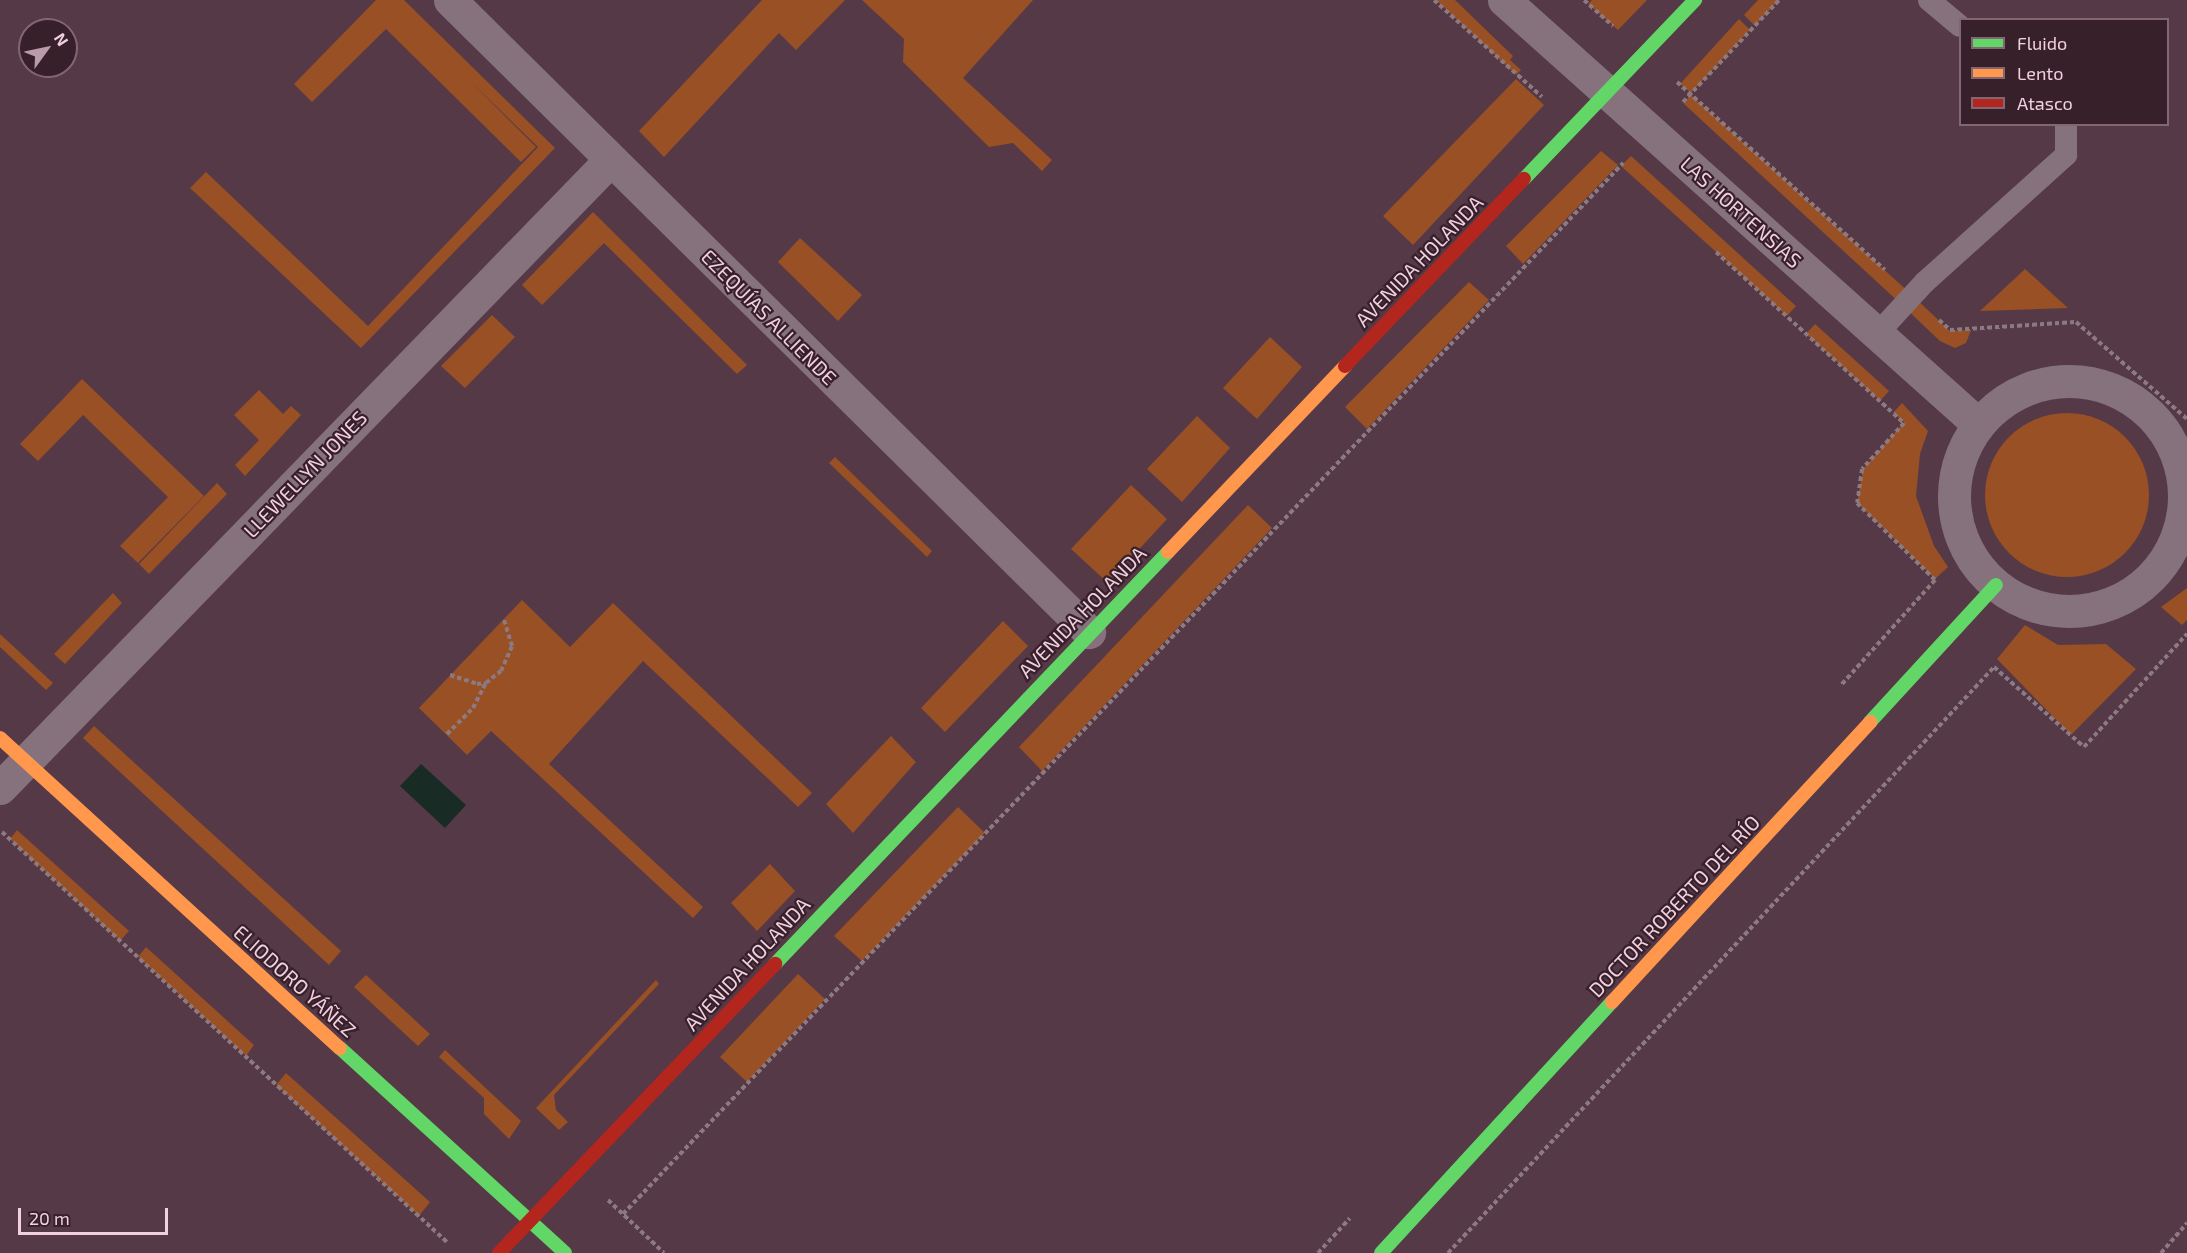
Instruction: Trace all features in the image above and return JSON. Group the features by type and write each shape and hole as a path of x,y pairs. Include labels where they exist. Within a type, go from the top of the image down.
{"street":[{"name":"EZEQUÍAS ALLIENDE","path":"450,0 1089,632"},
{"name":"LAS HORTENSIAS","path":"1504,0 1608,93 1664,122 1877,334 1978,424"},
{"name":"AVENIDA HOLANDA","path":"500,1253 1089,632 1695,0"},
{"name":"LLEWELLYN JONES","path":"0,788 610,160"},
{"path":"2082,381 2119,391 2151,414 2174,446 2184,483 2182,523 2167,558 2141,587 2106,606 2068,612 2030,604 1996,585 1972,558 1957,525 1955,502 1961,455 1978,424 2007,398 2043,383 2082,381"},
{"name":"DOCTOR ROBERTO DEL RÍO","path":"1381,1253 1996,585"},
{"name":"ELIODORO YÁÑEZ","path":"0,738 565,1253"}],"lane":[{"path":"1929,0 1959,25"},
{"path":"1877,334 1912,294 2066,155 2066,126"}],"path":[{"path":"1434,0 1551,105"},
{"path":"1584,0 1950,330 2076,322 2187,419"},
{"path":"623,1214 1779,0"},
{"path":"1621,165 1630,173"},
{"path":"1709,246 1904,423 1862,469 1857,503 1935,580 1835,692"},
{"path":"447,734 473,708 486,683 501,671 510,654 511,642 504,619"},
{"path":"1448,1253 1994,667 2084,747 2187,634"},
{"path":"450,675 467,683 486,683"},
{"path":"0,830 447,1242"},
{"path":"578,1171 664,1253"},
{"path":"1318,1253 1357,1211"},
{"path":"2161,1253 2187,1223"}],"shaded area":[{"path":"376,0 404,0 555,148 361,348 190,188 206,172 368,326 538,147 470,81 536,147 521,162 386,29 312,102 294,84"},
{"path":"762,0 845,0 796,50 779,33 664,157 639,131"},
{"path":"862,0 1033,0 963,78 1052,160 1042,171 1013,143 989,147 903,62 904,39"},
{"path":"1436,0 1455,0 1513,56 1510,60 1521,70 1516,75"},
{"path":"1592,0 1647,0 1618,30 1588,4"},
{"path":"1758,0 1779,0 1755,26 1744,15"},
{"path":"1739,19 1750,30 1691,93 1680,84"},
{"path":"1516,79 1544,105 1413,245 1383,216"},
{"path":"1691,95 1911,294 1902,305 1683,103"},
{"path":"1601,151 1618,165 1523,264 1506,246"},
{"path":"1631,156 1796,306 1787,316 1621,166"},
{"path":"593,212 747,365 737,374 604,243 542,305 522,285"},
{"path":"800,238 862,295 838,321 778,262"},
{"path":"2025,269 2068,308 1980,311"},
{"path":"1469,282 1489,300 1367,429 1345,407"},
{"path":"1912,295 1950,331 1971,330 1966,343 1955,348 1940,341 1903,306"},
{"path":"492,315 515,337 465,388 441,366"},
{"path":"1815,324 1889,391 1880,401 1806,334"},
{"path":"1270,337 1302,367 1257,419 1223,388"},
{"path":"82,379 204,496 138,563 120,546 168,497 83,415 38,461 20,444"},
{"path":"259,390 283,414 291,406 301,415 245,476 235,465 259,440 234,415"},
{"path":"1902,403 1928,431 1920,454 1916,496 1934,546 1948,567 1935,579 1857,503 1863,469 1904,422 1893,413"},
{"path":"2067,413 2098,420 2125,437 2142,464 2149,495 2142,526 2125,553 2098,570 2067,577 2036,570 2009,553 1992,526 1985,495 1992,464 2009,437 2036,420"},
{"path":"1197,416 1230,448 1182,502 1147,469"},
{"path":"835,457 932,551 927,557 829,463"},
{"path":"217,483 227,494 149,574 139,564"},
{"path":"1131,485 1167,519 1108,583 1071,549"},
{"path":"1248,505 1272,528 1042,771 1019,747"},
{"path":"2187,588 2187,620 2182,625 2161,607"},
{"path":"113,593 122,603 65,664 54,654"},
{"path":"522,600 570,647 613,603 812,793 798,807 643,661 549,764 703,907 693,918 491,731 467,755 419,708"},
{"path":"1003,621 1028,646 945,732 921,708"},
{"path":"2025,625 2058,645 2106,644 2136,669 2071,735 1997,659"},
{"path":"0,634 53,683 46,690 0,647"},
{"path":"94,726 341,951 329,965 83,738"},
{"path":"891,736 916,762 853,833 826,804"},
{"path":"421,764 466,805 445,828 400,786"},
{"path":"958,807 985,833 862,961 834,936"},
{"path":"17,830 129,931 120,941 10,839"},
{"path":"770,864 795,891 757,931 731,903"},
{"path":"146,947 254,1045 246,1056 138,957"},
{"path":"798,974 825,999 747,1082 720,1057"},
{"path":"366,975 430,1034 418,1046 354,987"},
{"path":"656,980 659,984 554,1095 556,1110 568,1122 559,1130 536,1108"},
{"path":"445,1050 521,1121 509,1139 484,1114 484,1098 439,1057"},
{"path":"286,1073 430,1202 419,1216 276,1085"}],"traffic: fast":[{"path":"1524,179 1695,0"},
{"path":"775,964 1168,552"},
{"path":"1870,722 1996,585"},
{"path":"1381,1253 1612,1002"},
{"path":"340,1048 565,1253"}],"traffic: slow":[{"path":"1168,552 1345,366"},
{"path":"1612,1002 1870,722"},
{"path":"0,738 340,1048"}],"traffic: jam":[{"path":"1345,366 1524,179"},
{"path":"499,1253 775,964"}]}
